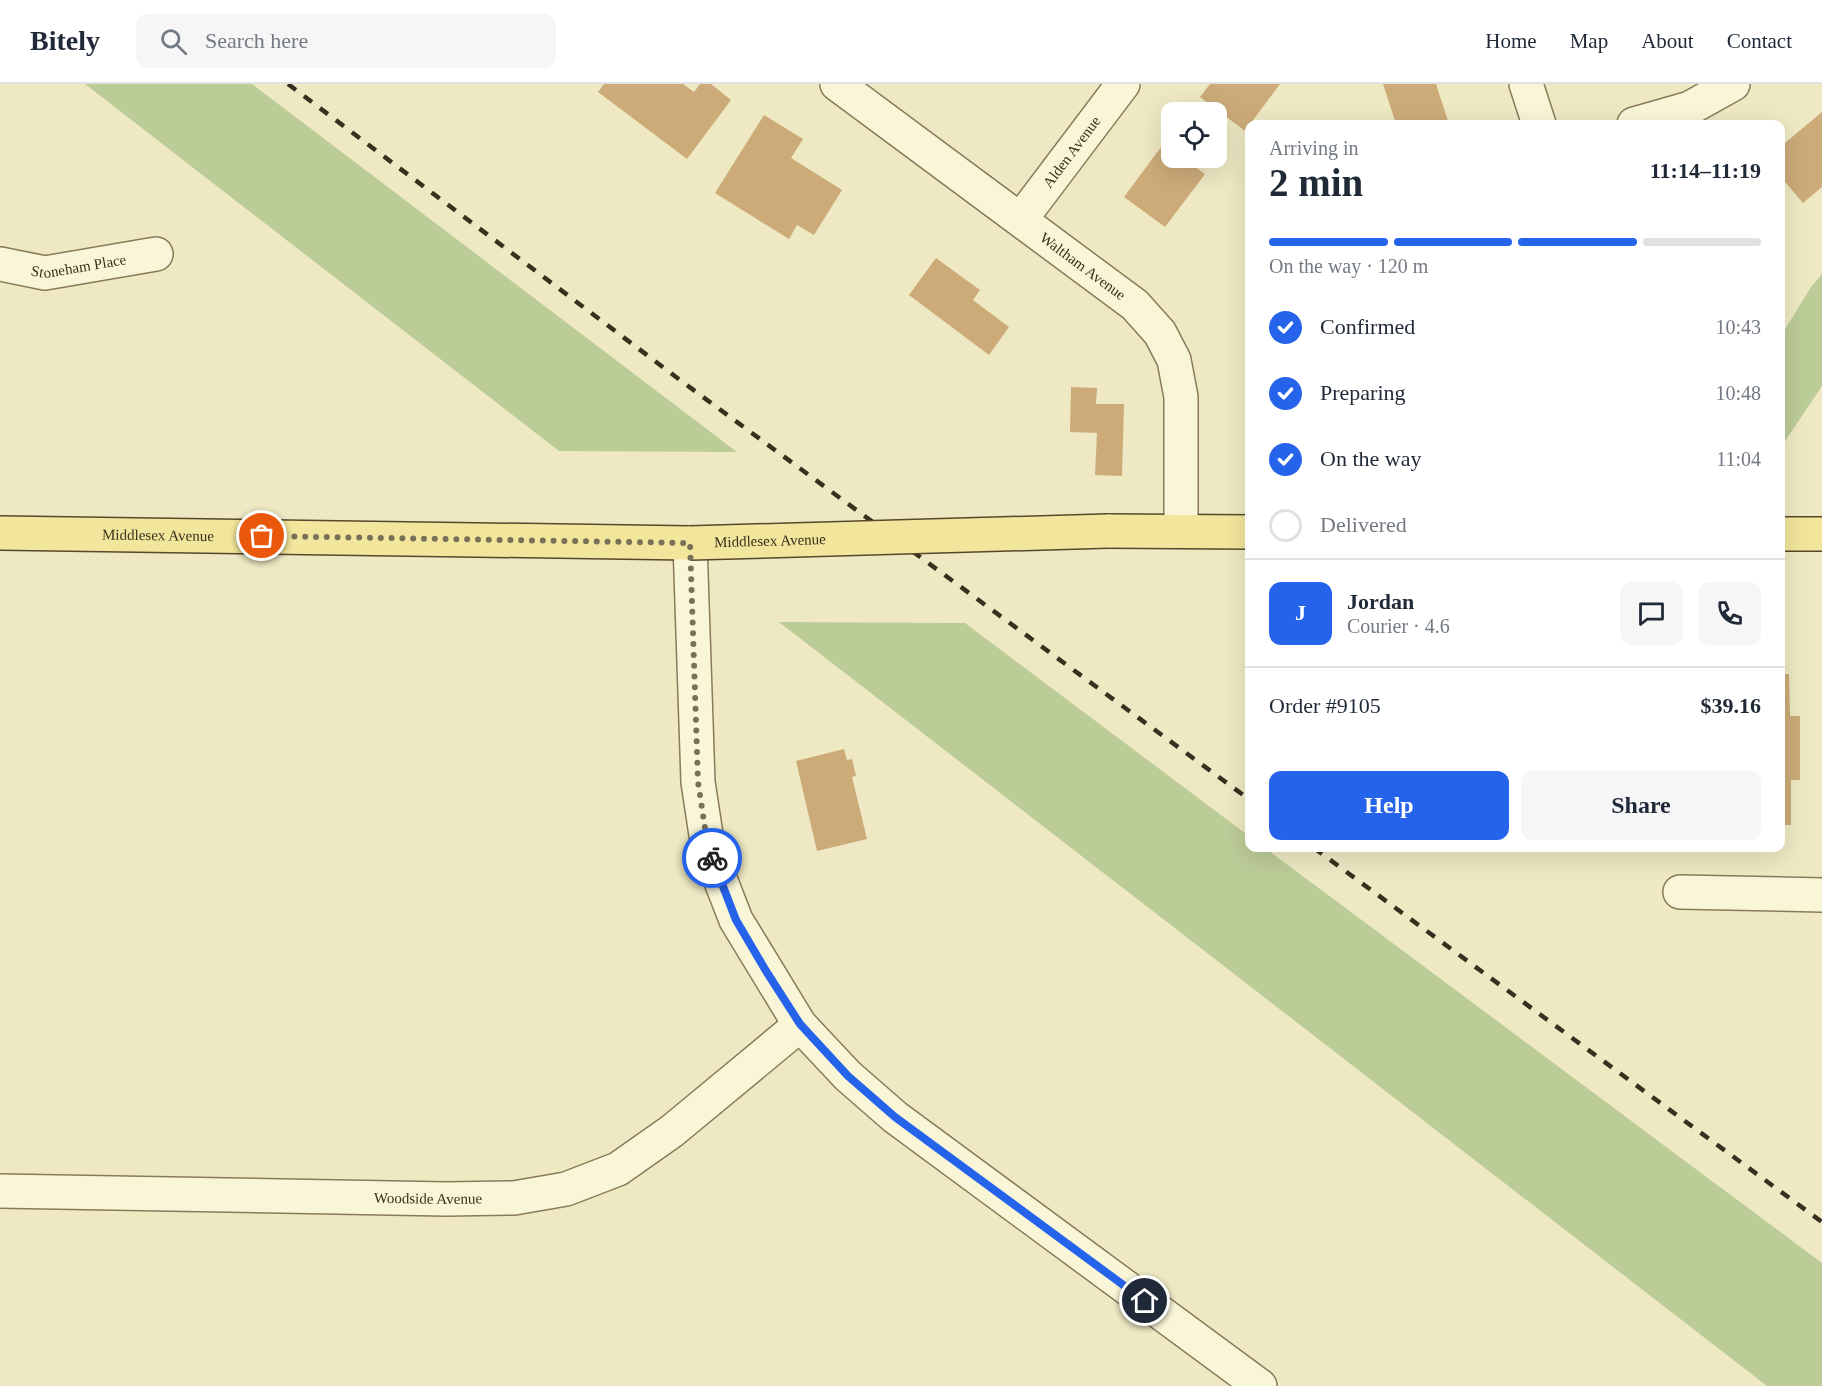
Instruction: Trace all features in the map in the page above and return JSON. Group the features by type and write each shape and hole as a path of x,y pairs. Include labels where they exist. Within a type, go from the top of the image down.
{"main road":[{"name":"Middlesex Avenue","path":"0,533 690,543 1108,531 1245,532"},
{"path":"1785,534 1822,534"}],"street":[{"name":"Waltham Avenue","path":"837,84 1135,305 1160,333 1174,360 1181,397 1181,531"},
{"name":"Alden Avenue","path":"1021,219 1123,84"},
{"path":"1526,84 1538,120"},
{"path":"1648,120 1690,108 1733,84"},
{"name":"Stoneham Place","path":"0,264 45,273 156,254"},
{"path":"690,543 698,782 708,848 736,920 800,1024 848,1076 895,1117 1260,1386"},
{"path":"1680,892 1822,895"},
{"name":"Woodside Avenue","path":"0,1191 446,1199 514,1198 566,1189 618,1169 672,1131 800,1024"}],"green space":[{"path":"85,84 252,84 737,452 559,451"},
{"path":"1822,274 1822,386 1785,441 1785,329 1811,287"},
{"path":"779,622 965,623 1245,833 1245,852 1270,852 1822,1263 1822,1386 1767,1386"}],"building":[{"path":"604,84 683,84 694,92 700,84 711,84 731,100 687,159 598,92"},
{"path":"1210,84 1280,84 1253,120 1245,120 1245,131 1227,117 1227,102 1207,102 1200,97"},
{"path":"1383,84 1436,84 1448,120 1395,120"},
{"path":"1822,112 1822,187 1803,203 1785,182 1785,143"},
{"path":"764,115 803,139 791,158 842,190 814,235 797,225 789,239 715,193"},
{"path":"1161,147 1161,168 1197,168 1205,174 1165,227 1124,197"},
{"path":"936,258 980,290 973,300 1009,327 989,355 909,295"},
{"path":"1071,387 1097,388 1096,404 1124,404 1122,476 1095,475 1097,433 1070,432"},
{"path":"1785,674 1789,674 1790,716 1800,716 1800,780 1791,780 1791,825 1785,825"},
{"path":"844,749 847,760 852,759 856,776 852,777 867,839 817,851 796,761"}],"railway":[{"path":"288,84 684,383 1245,796"},
{"path":"1319,852 1822,1222"}],"way so far":[{"path":"262,536 690,543 698,782 708,848 712,858"}],"route":[{"path":"712,858 736,920 766,971 800,1024 848,1076 895,1117 1145,1301"}]}
